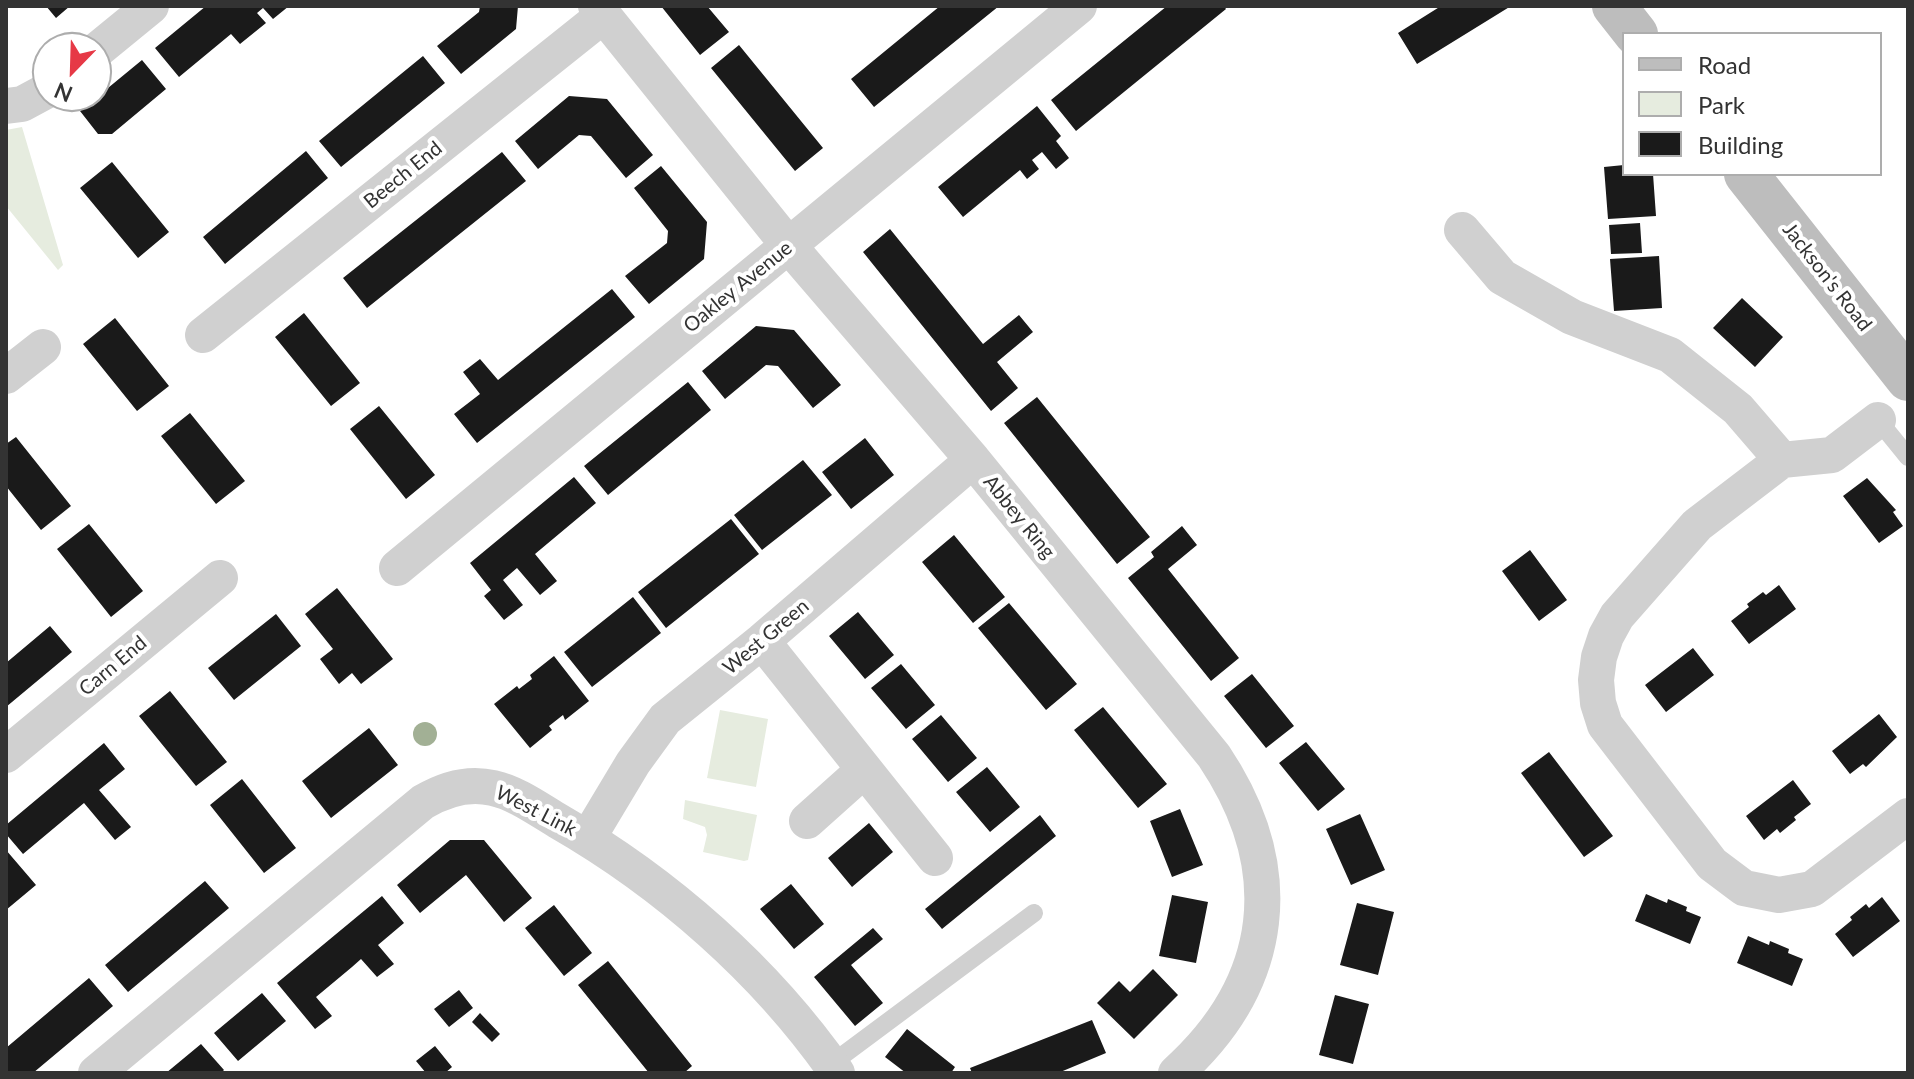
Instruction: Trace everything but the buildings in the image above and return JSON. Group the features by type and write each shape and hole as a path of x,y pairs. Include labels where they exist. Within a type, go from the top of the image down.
{"street":[{"path":"112,38 151,6"},
{"name":"Oakley Avenue","path":"397,568 1079,6"},
{"path":"1614,6 1634,32"},
{"name":"Abbey Ring","path":"600,11 789,246 973,460 1232,782 1256,840 1263,903 1259,934 1239,998 1200,1052 1176,1073"},
{"name":"Beech End","path":"203,335 600,11"},
{"path":"6,106 22,104 32,99"},
{"name":"Jackson's Road","path":"1748,176 1908,379"},
{"path":"1462,230 1502,277 1572,317 1670,355 1738,409 1782,460"},
{"path":"6,376 43,347"},
{"path":"1878,420 1832,455 1782,460 1697,525 1617,616 1602,646 1596,680 1598,703 1605,725 1712,864 1744,888 1779,895 1812,889 1908,816"},
{"name":"West Green","path":"588,838 633,763 665,719 762,641 973,460"},
{"name":"Carn End","path":"6,755 220,578"},
{"path":"762,641 935,858"},
{"path":"807,821 864,770"},
{"name":"West Link","path":"96,1073 395,825 439,793 466,786 507,792 588,838 662,890 724,945 779,1002 834,1069"}],"lane":[{"path":"1878,420 1908,457"},
{"path":"834,1069 1034,913"}],"green space":[{"path":"22,127 63,265 58,270 6,206 6,130"},
{"path":"720,710 768,719 756,787 707,778"},
{"path":"685,800 757,815 748,860 703,852 707,835 705,827 683,819"}]}
